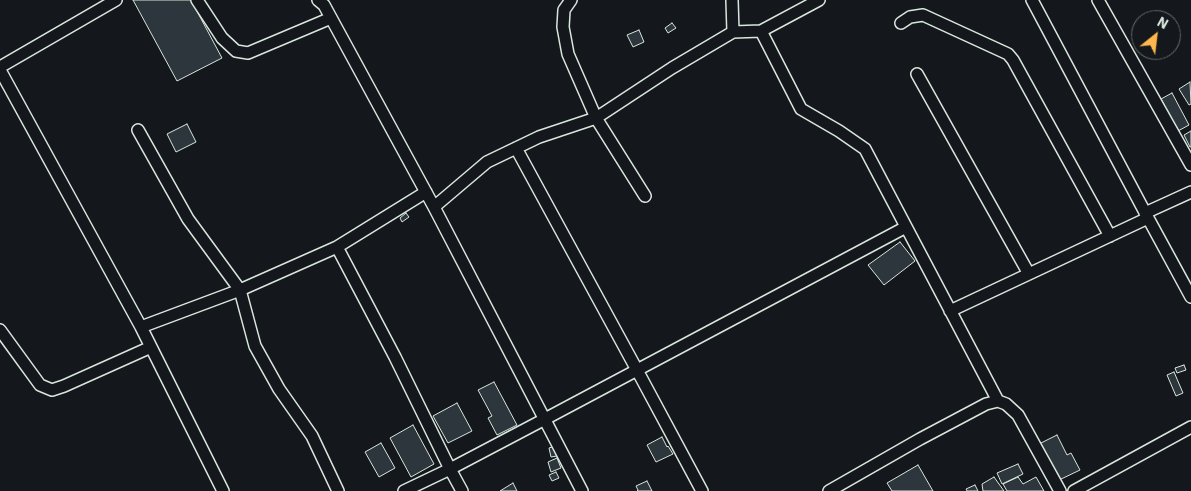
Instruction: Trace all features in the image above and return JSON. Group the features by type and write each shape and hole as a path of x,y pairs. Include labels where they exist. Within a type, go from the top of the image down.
{"street":[{"path":"116,0 0,69 141,327 223,491"},
{"path":"198,0 222,38 236,51 248,53 331,18"},
{"path":"572,0 564,10 563,27 568,54 596,118 645,196"},
{"path":"732,0 733,32"},
{"path":"434,207 486,162 539,137 596,118 672,68 733,32 761,31 819,0"},
{"path":"1032,0 1146,216 1191,296"},
{"path":"1098,0 1191,165"},
{"path":"325,2 331,18 434,207 582,491"},
{"path":"901,23 910,17 923,15 1008,54 1014,60 1110,236"},
{"path":"761,31 801,109 865,149 998,401"},
{"path":"917,74 1029,274"},
{"path":"138,130 188,218 240,290 255,346 279,389 312,436 338,491"},
{"path":"516,148 702,491"},
{"path":"141,327 240,290 338,247 426,192"},
{"path":"950,311 1110,236 1191,192"},
{"path":"404,491 450,469 906,227"},
{"path":"338,247 462,491"},
{"path":"0,330 40,385 52,390 151,347"},
{"path":"829,491 928,434 986,404 998,401 1006,404 1018,415 1060,491"},
{"path":"1074,491 1191,427"}],"building":[{"path":"133,0 191,0 222,58 177,81"},
{"path":"672,23 676,28 668,33 665,28"},
{"path":"639,30 644,42 633,47 627,35"},
{"path":"1190,82 1191,104 1189,105 1179,89"},
{"path":"1172,93 1189,125 1178,131 1161,99"},
{"path":"187,124 196,142 176,152 167,134"},
{"path":"1191,131 1191,147 1190,147 1184,135"},
{"path":"406,213 409,217 402,222 400,218"},
{"path":"900,242 915,261 884,285 868,265"},
{"path":"1184,365 1186,370 1177,373 1175,368"},
{"path":"1174,372 1183,393 1176,396 1167,375"},
{"path":"494,382 517,425 497,435 488,418 492,416 478,390"},
{"path":"457,403 472,431 448,443 433,416"},
{"path":"413,425 434,464 411,477 390,438"},
{"path":"1057,435 1067,455 1071,453 1080,470 1057,481 1039,444"},
{"path":"662,437 673,454 656,462 647,445"},
{"path":"381,443 395,468 379,477 365,452"},
{"path":"555,446 557,456 551,457 549,448"},
{"path":"557,458 561,468 551,472 548,462"},
{"path":"1018,464 1023,474 1002,484 997,473"},
{"path":"918,465 933,491 892,491 887,483"},
{"path":"556,472 559,478 552,481 549,475"},
{"path":"994,477 1004,491 983,491 982,484"},
{"path":"1018,477 1023,484 1036,477 1044,491 1007,491 1003,484"},
{"path":"647,481 652,491 637,491 636,486"},
{"path":"513,483 517,491 500,491"},
{"path":"975,485 978,491 967,491 966,489"}]}
